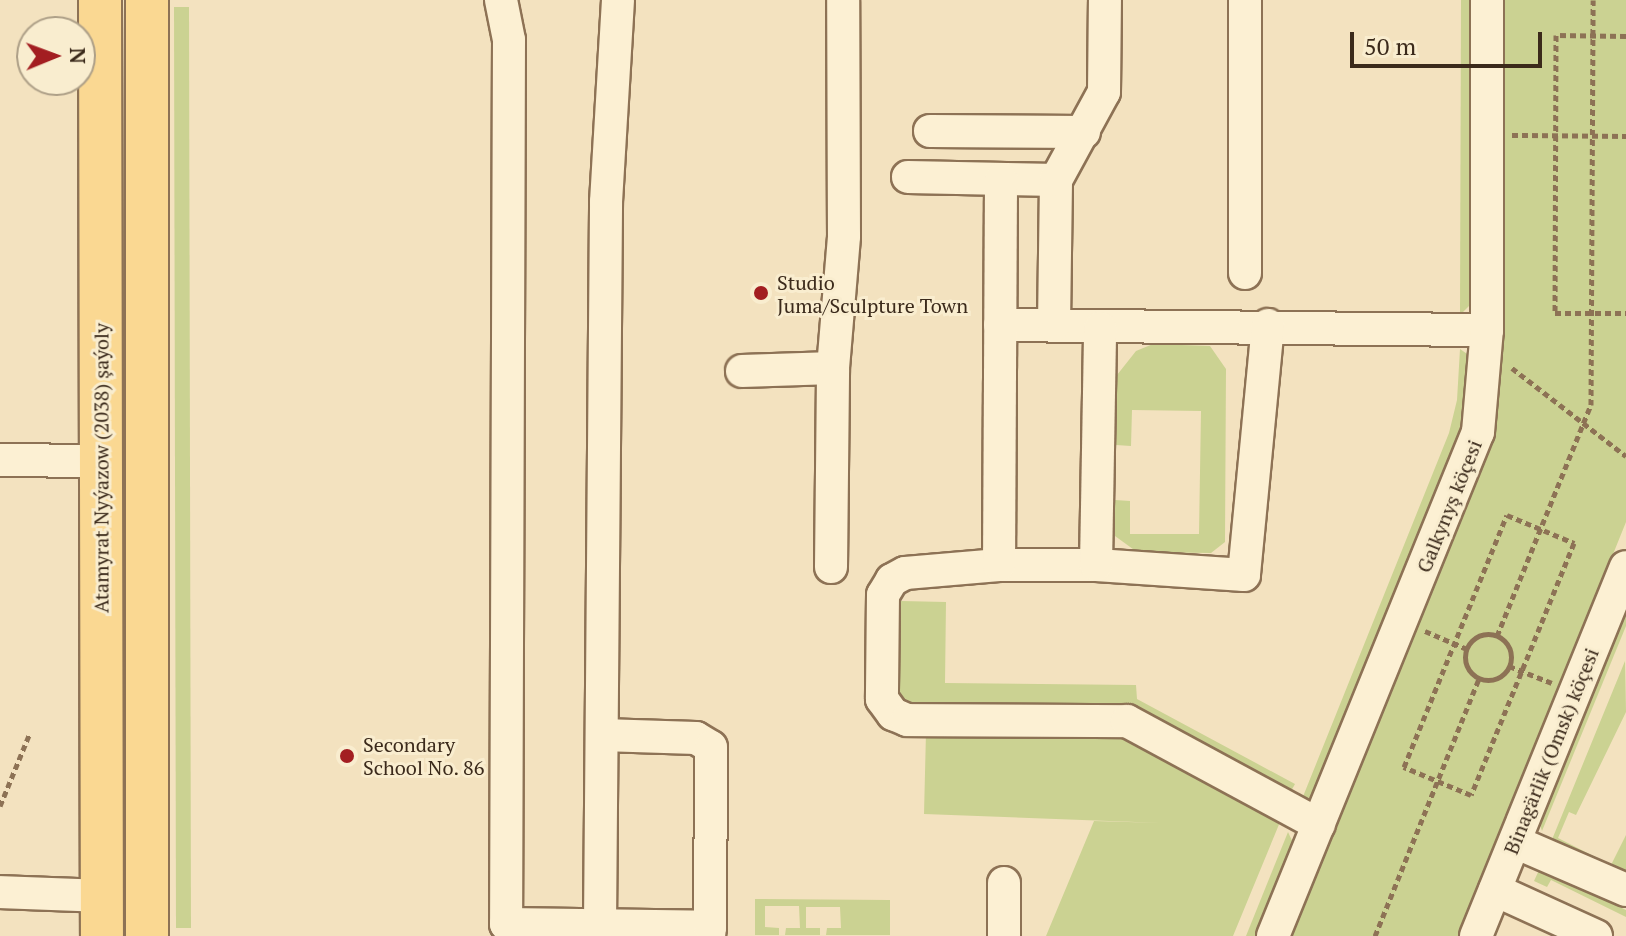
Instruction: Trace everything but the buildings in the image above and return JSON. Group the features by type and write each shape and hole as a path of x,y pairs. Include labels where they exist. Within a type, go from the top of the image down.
{"main road":[{"name":"Atamyrat Nyýazow (2038) şaýoly","path":"100,0 102,916"},
{"path":"147,0 147,936"}],"street":[{"path":"501,0 509,40 506,924 600,925 710,932 711,747 696,738 602,735"},
{"path":"600,925 606,202 618,0"},
{"path":"831,567 833,368 844,236 843,0"},
{"path":"1054,325 1056,180 1104,92 1105,0"},
{"path":"1245,0 1245,273"},
{"name":"Galkynyş köçesi","path":"1273,936 1470,458 1485,401 1487,0"},
{"path":"930,131 1084,132"},
{"path":"908,177 1056,180"},
{"path":"999,565 1001,179"},
{"path":"1000,325 1100,328 1268,325 1487,330"},
{"path":"1268,325 1244,575 1096,565 999,565 964,572 905,573 892,580 883,595 882,699 893,714 907,720 1127,721 1319,825"},
{"path":"1096,565 1100,328"},
{"path":"742,371 833,368"},
{"path":"0,460 101,461"},
{"name":"Binagärlik (Omsk) köçesi","path":"1476,936 1626,567"},
{"path":"1515,842 1626,890"},
{"path":"1004,883 1004,936"},
{"path":"1495,890 1596,936"},
{"path":"0,892 102,916"}],"path":[{"path":"1497,636 1591,405 1593,0"},
{"path":"1626,36 1556,35 1555,313 1626,313"},
{"path":"1501,135 1626,136"},
{"path":"1501,359 1626,456"},
{"path":"1507,515 1574,543 1471,795 1404,767 1454,643 1507,515"},
{"path":"1416,627 1467,649"},
{"path":"1497,636 1510,650 1509,666 1499,678 1479,679 1465,664 1467,649 1477,637 1497,636"},
{"path":"1509,666 1559,686"},
{"path":"1375,936 1479,679"},
{"path":"0,806 30,733"}],"green space":[{"path":"1461,0 1473,0 1471,304 1460,315"},
{"path":"1501,0 1626,0 1626,522 1459,936 1289,936 1492,428 1500,368"},
{"path":"174,7 189,7 191,928 176,928"},
{"path":"1153,344 1210,346 1226,369 1225,542 1211,553 1137,552 1115,536 1115,500 1130,501 1130,534 1199,534 1201,411 1132,410 1131,446 1116,445 1117,375 1136,351"},
{"path":"1460,349 1470,356 1460,437 1313,797 1302,799 1449,433 1457,400"},
{"path":"901,601 946,602 945,683 1136,685 1137,699 1295,784 1290,793 1128,706 911,704 898,700 897,604"},
{"path":"1626,601 1626,626 1542,831 1539,822"},
{"path":"1625,661 1626,712 1576,815 1569,812 1558,838 1611,865 1626,835 1626,873 1551,842"},
{"path":"926,732 1127,738 1280,822 1233,936 1046,936 1094,821 1162,823 924,814"},
{"path":"1288,832 1295,847 1258,936 1246,936"},
{"path":"1540,868 1626,910 1626,917 1551,880 1547,887 1534,881"},
{"path":"755,899 890,900 890,935 826,935 827,928 841,928 840,907 806,907 806,928 820,928 820,935 785,935 786,928 800,928 799,906 765,906 765,927 779,928 779,935 755,935"}],"place":[{"name":"Studio Juma/Sculpture Town","path":"761,293"},
{"name":"Secondary School No. 86","path":"347,756"}]}
